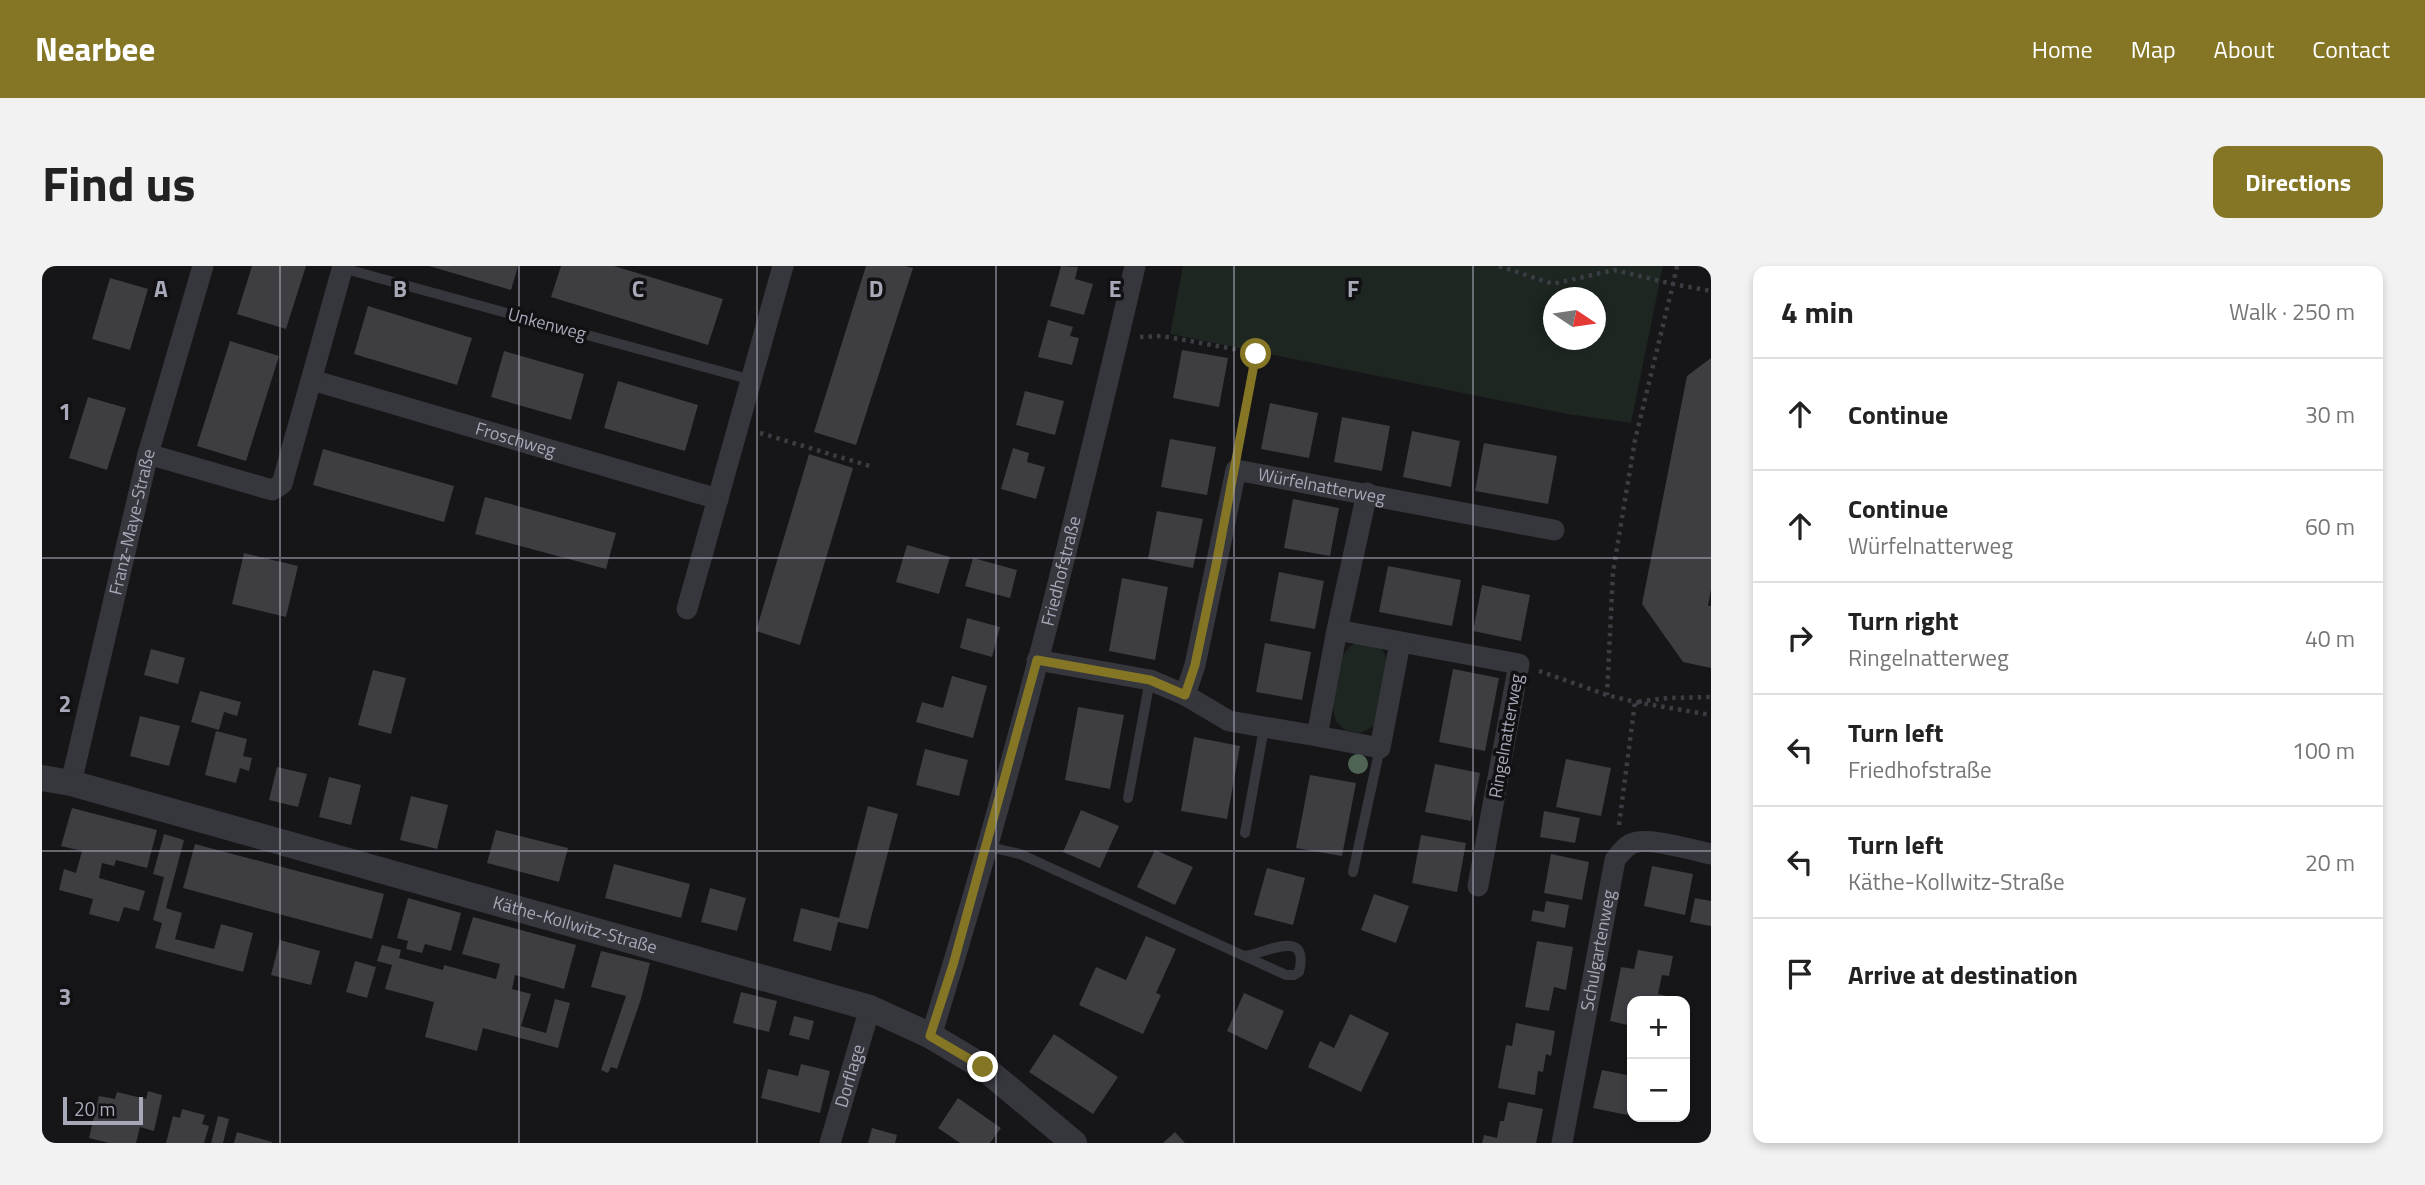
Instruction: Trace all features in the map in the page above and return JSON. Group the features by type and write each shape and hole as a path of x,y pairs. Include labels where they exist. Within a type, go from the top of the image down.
{"street":[{"name":"Franz-Maye-Straße","path":"71,783 148,454 203,266"},
{"name":"Friedhofstraße","path":"930,1036 1037,660 1092,453 1135,266"},
{"path":"148,454 272,490 282,484 343,267"},
{"path":"687,609 752,380 780,267"},
{"name":"Froschweg","path":"312,380 718,499"},
{"name":"Würfelnatterweg","path":"1185,695 1195,665 1236,470 1554,530"},
{"path":"1317,736 1367,493"},
{"name":"Ringelnatterweg","path":"1337,630 1519,664 1478,886"},
{"path":"1037,660 1150,680 1185,695 1229,721 1380,748 1400,643"},
{"name":"Käthe-Kollwitz-Straße","path":"42,778 71,783 870,1008 930,1036 983,1067 1074,1143"},
{"path":"1615,860 1623,849 1634,843 1647,842 1711,854"},
{"name":"Schulgartenweg","path":"1562,1143 1615,860"},
{"name":"Dorflage","path":"830,1143 870,1008"}],"lane":[{"name":"Unkenweg","path":"343,267 752,380"},
{"path":"1128,798 1150,680"},
{"path":"1245,834 1264,728"},
{"path":"1353,872 1380,748"},
{"path":"986,846 1020,854 1286,975 1299,972 1302,959 1301,953 1295,948 1284,945 1245,956"}],"path":[{"path":"1499,266 1553,284 1614,270 1711,291"},
{"path":"1607,695 1613,572 1635,440 1677,266"},
{"path":"1119,337 1162,336 1256,354 1236,470"},
{"path":"739,426 873,467"},
{"path":"1519,664 1607,695 1711,715"},
{"path":"1634,702 1711,697"},
{"path":"1615,860 1634,702"}],"shaded area":[{"path":"1183,266 1663,266 1631,423 1567,414 1170,334"},
{"path":"1360,641 1375,644 1384,652 1388,662 1387,684 1374,726 1361,733 1346,731 1336,722 1332,704 1338,662 1349,647"}],"building":[{"path":"252,266 306,266 286,329 237,314"},
{"path":"429,266 518,266 511,290"},
{"path":"561,266 614,266 723,299 708,345 551,297"},
{"path":"866,266 913,268 856,445 814,432"},
{"path":"1061,266 1078,267 1075,279 1093,284 1084,315 1050,306"},
{"path":"110,278 148,289 130,350 92,339"},
{"path":"368,306 472,338 457,385 354,354"},
{"path":"1048,320 1073,327 1070,336 1079,338 1072,365 1038,357"},
{"path":"230,341 279,356 246,461 197,446"},
{"path":"1182,350 1228,358 1219,407 1173,398"},
{"path":"504,351 584,374 571,420 491,397"},
{"path":"1711,358 1711,589 1708,606 1711,606 1711,668 1683,662 1642,604 1687,376"},
{"path":"618,381 698,405 685,451 604,428"},
{"path":"1025,391 1064,401 1055,435 1016,425"},
{"path":"88,397 126,408 107,470 69,458"},
{"path":"1270,403 1318,413 1309,458 1261,449"},
{"path":"1342,417 1390,426 1382,471 1334,462"},
{"path":"1412,431 1460,441 1451,487 1403,477"},
{"path":"1170,439 1216,447 1207,495 1161,487"},
{"path":"1484,443 1557,456 1548,504 1475,491"},
{"path":"1013,448 1029,453 1027,462 1045,467 1036,499 1001,489"},
{"path":"323,449 454,486 444,522 313,485"},
{"path":"809,454 853,468 800,645 756,631"},
{"path":"485,497 616,533 606,569 475,534"},
{"path":"1293,499 1339,508 1330,556 1284,548"},
{"path":"1157,511 1203,519 1193,568 1148,559"},
{"path":"907,545 950,557 939,594 896,582"},
{"path":"244,553 298,566 286,617 232,604"},
{"path":"973,558 1017,570 1010,598 965,586"},
{"path":"1388,566 1461,580 1452,626 1379,612"},
{"path":"1279,572 1324,581 1315,629 1270,621"},
{"path":"1122,578 1168,587 1155,660 1109,651"},
{"path":"1482,585 1530,595 1521,641 1473,631"},
{"path":"967,618 1000,627 992,657 960,648"},
{"path":"1265,643 1311,652 1302,700 1256,692"},
{"path":"151,649 185,658 178,684 144,675"},
{"path":"1453,669 1499,678 1485,751 1439,742"},
{"path":"373,670 406,678 391,734 358,725"},
{"path":"952,676 987,686 973,738 916,722 922,702 943,708"},
{"path":"200,691 241,702 237,716 224,712 219,730 191,722"},
{"path":"1078,707 1124,715 1110,789 1065,780"},
{"path":"140,716 180,726 169,766 130,756"},
{"path":"216,731 247,739 243,756 252,758 249,771 240,768 236,783 205,775"},
{"path":"1194,737 1240,746 1227,819 1181,811"},
{"path":"925,749 968,760 959,796 916,785"},
{"path":"1566,759 1611,768 1601,816 1556,807"},
{"path":"1435,764 1480,773 1471,821 1425,812"},
{"path":"277,767 307,774 298,807 269,800"},
{"path":"1310,775 1356,783 1342,856 1296,848"},
{"path":"329,777 361,785 351,825 319,817"},
{"path":"411,796 448,805 437,849 400,840"},
{"path":"868,806 898,814 868,929 838,922 831,951 793,941 801,908 839,918"},
{"path":"72,808 157,830 147,868 116,860 114,866 102,863 99,878 145,891 139,911 124,907 119,922 89,914 93,899 59,890 64,869 76,873 82,851 61,846"},
{"path":"1081,810 1119,826 1100,868 1063,852"},
{"path":"1544,811 1580,818 1575,843 1540,837"},
{"path":"496,830 568,848 559,882 487,863"},
{"path":"164,834 184,840 166,908 182,913 175,939 214,949 221,924 253,933 243,972 155,948 162,923 153,920 164,877 153,874"},
{"path":"1421,835 1466,843 1457,892 1412,883"},
{"path":"195,844 384,894 372,939 183,888"},
{"path":"1155,850 1193,867 1175,905 1137,887"},
{"path":"1551,854 1589,862 1582,900 1544,893"},
{"path":"614,864 690,884 681,918 605,898"},
{"path":"1652,866 1693,874 1685,915 1644,906"},
{"path":"1267,868 1305,878 1293,925 1254,915"},
{"path":"710,888 746,898 737,931 701,922"},
{"path":"1374,894 1409,906 1396,943 1361,930"},
{"path":"408,898 461,913 451,951 425,944 422,953 406,949 408,941 397,938"},
{"path":"1695,898 1711,901 1711,926 1690,922"},
{"path":"1546,901 1569,905 1565,928 1531,921 1533,910 1544,912"},
{"path":"473,917 576,945 564,989 515,975 512,989 531,994 521,1026 546,1033 555,999 570,1003 558,1048 483,1028 477,1051 425,1037 434,1002 385,989 392,965 377,961 382,945 401,950 399,958 443,970 444,965 496,979 500,964 462,954"},
{"path":"1146,936 1176,949 1156,993 1161,995 1143,1034 1079,1005 1096,967 1126,980"},
{"path":"280,940 320,951 311,985 271,975"},
{"path":"1537,941 1573,947 1566,990 1554,987 1549,1011 1525,1007"},
{"path":"1638,950 1673,956 1669,976 1662,975 1658,994 1667,996 1627,996 1627,1025 1610,1021 1621,967 1634,969"},
{"path":"601,951 650,963 641,999 617,1069 611,1067 608,1073 601,1070 626,996 591,987"},
{"path":"355,961 376,967 367,998 346,992"},
{"path":"741,992 777,1001 769,1032 733,1023"},
{"path":"1244,993 1284,1011 1267,1050 1227,1031"},
{"path":"1350,1014 1389,1033 1361,1092 1308,1067 1320,1041 1334,1048"},
{"path":"794,1016 814,1021 809,1040 789,1035"},
{"path":"1516,1023 1555,1031 1551,1056 1546,1054 1543,1072 1538,1071 1535,1095 1498,1088 1506,1045 1512,1046"},
{"path":"1054,1034 1118,1077 1093,1114 1029,1072"},
{"path":"801,1064 830,1071 820,1113 761,1098 768,1069 798,1076"},
{"path":"1602,1070 1627,1075 1627,1115 1593,1108"},
{"path":"148,1091 162,1095 154,1131 140,1127 136,1143 109,1143 89,1138 99,1096 115,1099 117,1092 146,1099"},
{"path":"958,1098 1001,1128 990,1143 960,1143 938,1128"},
{"path":"1508,1102 1543,1109 1536,1143 1482,1143 1484,1135 1497,1138"},
{"path":"182,1109 205,1115 202,1124 209,1126 204,1143 166,1143 173,1116 180,1118"},
{"path":"218,1116 229,1119 223,1143 211,1143"},
{"path":"872,1128 897,1135 895,1143 868,1143"},
{"path":"237,1132 272,1142 272,1143 234,1143"},
{"path":"1175,1132 1185,1143 1163,1143"}],"route":[{"path":"983,1067 930,1036 953,965 1037,660 1150,680 1185,695 1195,665 1236,470 1256,354"}]}
